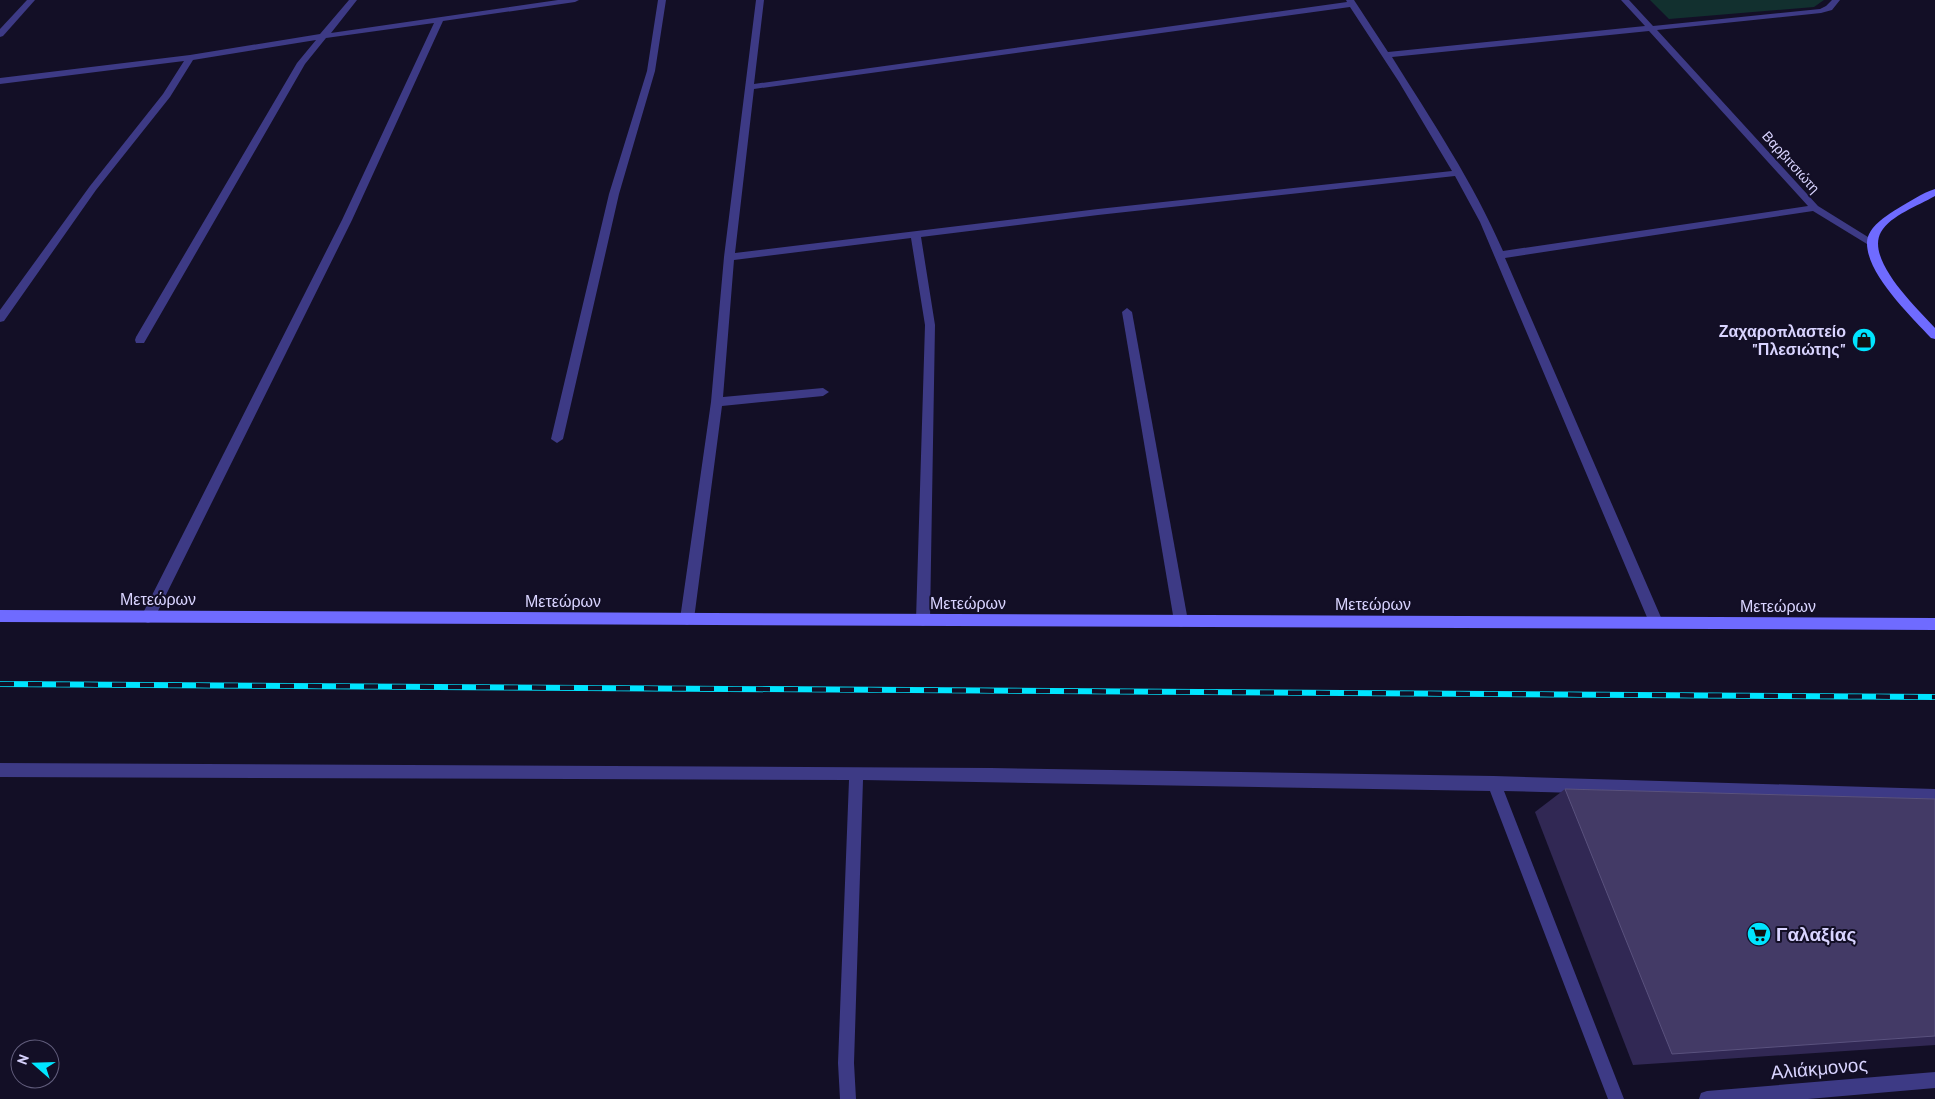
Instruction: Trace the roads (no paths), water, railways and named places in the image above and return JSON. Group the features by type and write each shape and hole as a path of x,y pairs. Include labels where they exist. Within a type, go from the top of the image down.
{"street":[{"path":"0,34 31,0"},
{"path":"140,340 301,63 353,0"},
{"path":"0,81 190,58 324,36 575,0"},
{"path":"557,439 614,194 651,71 662,0"},
{"path":"687,618 717,402 729,257 760,0"},
{"name":"Βαρβιτσιώτη","path":"1624,0 1815,208 1871,242"},
{"path":"1386,55 1821,11 1829,8 1836,0"},
{"path":"750,87 1351,2 1459,174 1500,255 1656,622"},
{"path":"148,617 347,220 440,19"},
{"path":"0,318 93,188 167,95 190,58"},
{"path":"729,257 1246,195 1459,174"},
{"path":"1935,192 1884,223 1875,232 1871,242 1880,270 1935,335"},
{"path":"1500,255 1815,208"},
{"path":"916,235 930,325 929,432 923,620"},
{"path":"1127,312 1181,621"},
{"path":"717,402 823,392"},
{"name":"Μετεώρων","path":"0,616 1935,624"},
{"path":"0,770 226,773 856,773 1494,783 1935,796"},
{"path":"848,1099 846,1063 856,773"},
{"path":"1494,783 1616,1099"},
{"name":"Αλιάκμονος","path":"1707,1099 1935,1080"}],"railway":[{"path":"0,684 1935,697"}],"place":[{"name":"Ζαχαροπλαστείο \"Πλεσιώτης\"","path":"1864,340"},
{"name":"Γαλαξίας","path":"1759,934"}]}
